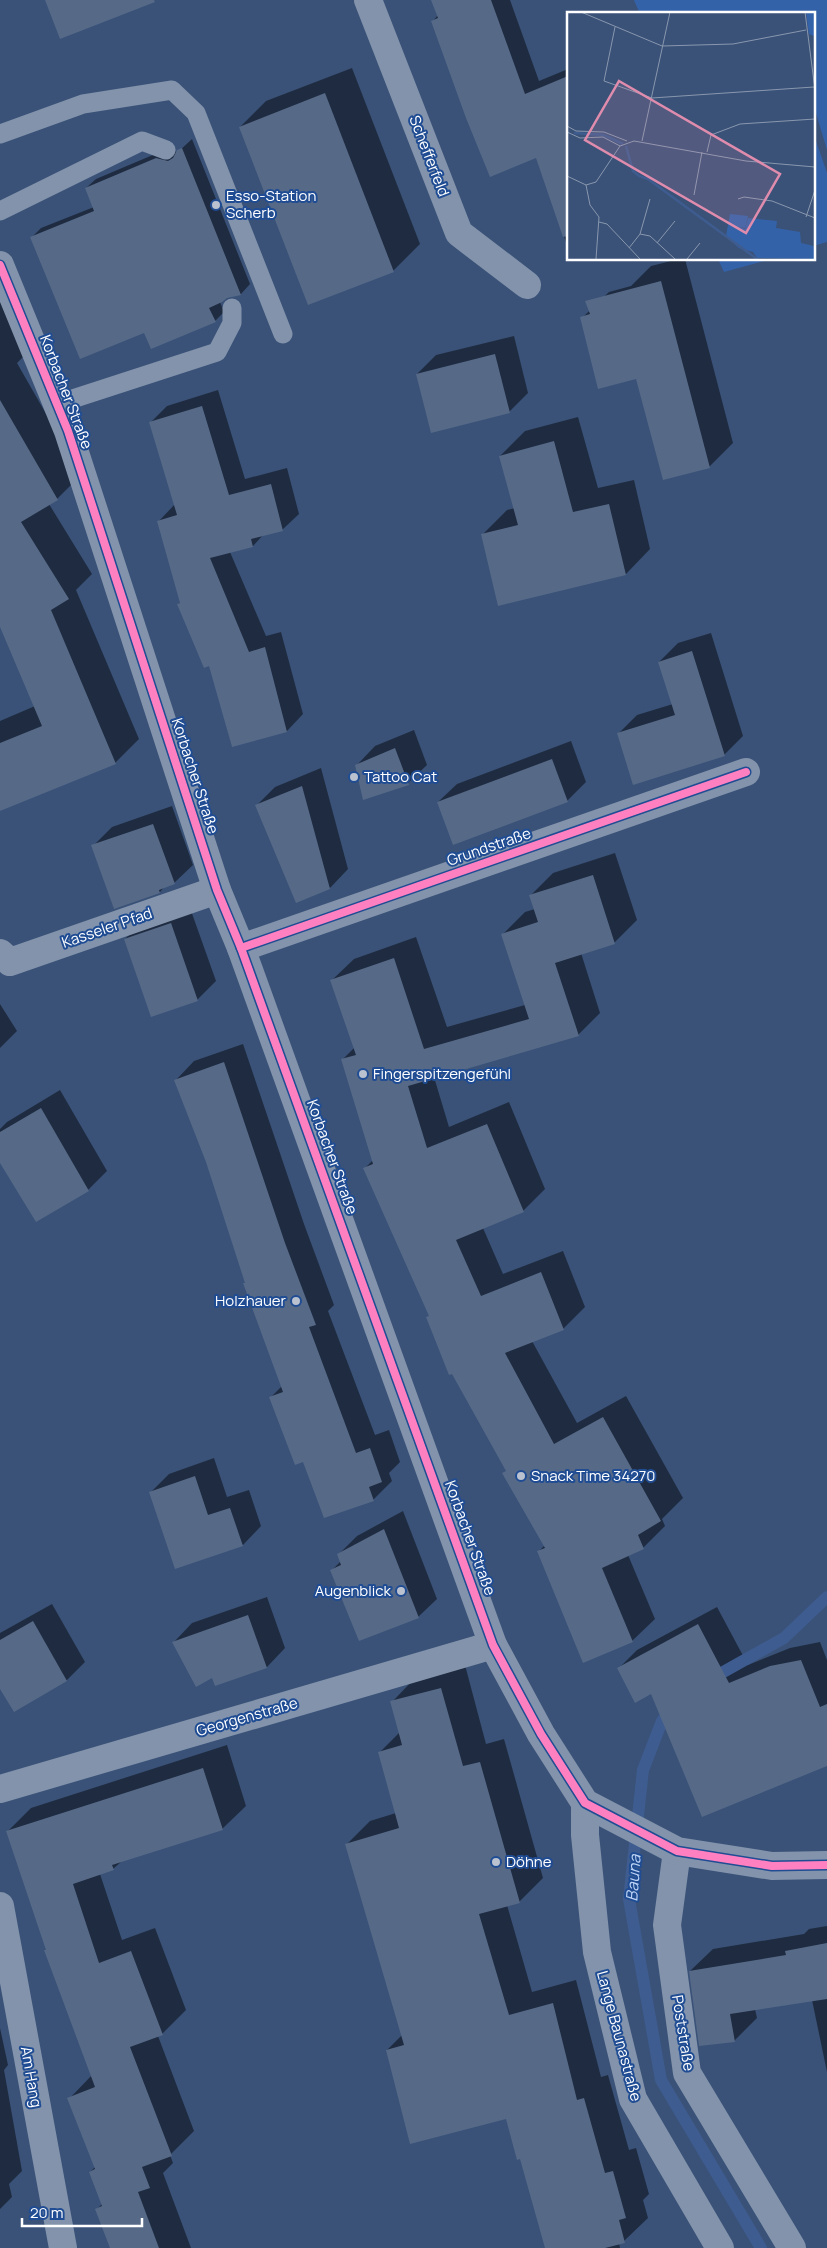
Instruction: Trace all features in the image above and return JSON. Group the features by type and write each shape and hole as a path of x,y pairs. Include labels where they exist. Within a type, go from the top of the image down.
{"street":[{"name":"Schefferfeld","path":"368,0 459,233 527,285"},
{"name":"Korbacher Straße","path":"0,265 68,431 217,890 241,948 493,1645 541,1734 585,1803 677,1851 772,1866 827,1865"},
{"name":"Grundstraße","path":"241,948 746,772"},
{"name":"Kasseler Pfad","path":"0,953 10,962 217,890"},
{"name":"Georgenstraße","path":"0,1789 493,1645"},
{"name":"Lange Baunastraße","path":"585,1803 585,1835 597,1952 633,2099 720,2248"},
{"name":"Poststraße","path":"677,1851 667,1925 687,2073 792,2248"},
{"name":"Am Hang","path":"0,1906 63,2248"}],"lane":[{"path":"0,134 83,104 172,90 196,113 283,334"},
{"path":"0,211 142,141 166,150"},
{"path":"57,404 217,352 232,323 232,308"}],"shaded area":[{"path":"634,0 827,0 827,150 814,106 814,12 639,12"},
{"path":"814,135 827,173 827,242 814,246"},
{"path":"718,260 767,260 724,272"}],"building":[{"path":"45,0 154,0 155,2 60,39"},
{"path":"431,0 491,0 525,94 567,76 567,236 563,237 536,158 490,177 466,118 431,21 438,18"},
{"path":"325,93 394,272 308,305 239,127"},
{"path":"182,148 241,295 227,298 209,308 216,322 151,349 144,333 80,359 30,237 94,211 85,188 156,158 168,161 173,158 177,150"},
{"path":"661,281 710,468 663,480 636,379 598,389 580,317 590,314 585,301"},
{"path":"495,354 510,413 431,433 416,374"},
{"path":"0,400 58,500 21,522 69,599 51,610 116,764 0,811 0,743 42,726 0,627"},
{"path":"202,406 229,495 271,484 283,531 251,539 253,547 210,558 249,652 265,647 287,732 232,747 209,666 204,668 177,604 180,603 157,521 177,515 149,422"},
{"path":"554,441 573,512 609,504 626,575 498,606 481,534 518,525 499,456"},
{"path":"692,651 725,756 633,785 617,733 675,715 658,662"},
{"path":"395,748 409,785 363,800 355,765"},
{"path":"552,759 568,802 453,845 437,802"},
{"path":"302,786 330,889 296,903 255,805"},
{"path":"153,824 175,884 159,890 160,893 114,909 91,845"},
{"path":"593,875 615,944 555,963 579,1036 408,1086 427,1148 487,1124 524,1212 456,1240 481,1296 541,1272 564,1330 505,1353 554,1444 603,1417 661,1521 638,1535 644,1549 602,1568 633,1642 583,1663 537,1551 545,1548 502,1473 506,1471 452,1374 449,1375 426,1317 429,1316 363,1168 373,1164 341,1059 356,1055 330,980 394,958 424,1049 529,1019 501,934 538,922 529,895"},
{"path":"171,923 198,1001 151,1017 124,939"},
{"path":"224,1062 285,1243 316,1325 309,1327 356,1453 370,1448 382,1482 369,1487 374,1501 324,1518 303,1462 295,1465 269,1397 283,1392 243,1283 245,1283 206,1162 174,1080"},
{"path":"41,1108 89,1191 36,1222 0,1163 0,1132"},
{"path":"195,1476 208,1515 230,1508 243,1546 175,1569 149,1492"},
{"path":"384,1529 419,1618 359,1641 330,1570 341,1565 337,1554"},
{"path":"248,1615 267,1668 215,1686 212,1678 196,1687 172,1642"},
{"path":"33,1621 67,1681 14,1712 0,1689 0,1640"},
{"path":"698,1624 729,1683 770,1666 801,1660 820,1707 827,1704 827,1766 702,1817 651,1694 635,1703 617,1668"},
{"path":"441,1688 463,1766 480,1762 520,1903 479,1914 509,2015 553,2003 577,2100 584,2098 605,2173 613,2171 626,2218 619,2220 625,2243 605,2248 545,2248 520,2159 517,2160 506,2119 410,2144 386,2050 404,2045 345,1844 399,1828 378,1752 402,1745 390,1701"},
{"path":"203,1768 223,1830 112,1865 114,1870 73,1884 99,1963 131,1951 163,2035 130,2047 172,2156 142,2167 150,2188 138,2192 159,2248 110,2248 95,2209 102,2206 89,2172 95,2169 67,2098 95,2087 44,1950 46,1950 6,1831"},
{"path":"827,1943 827,1999 730,2014 735,2042 699,2046 689,1971 786,1955 785,1951"}],"waterway":[{"name":"Bauna","path":"709,1680 784,1638 827,1597"},
{"name":"Bauna","path":"673,1709 662,1721 643,1770 629,1899 661,2080 761,2248"}],"cycle path":[{"path":"0,265 68,431 217,890 241,948 493,1645 541,1734 585,1803 677,1851 772,1866 827,1865"},
{"path":"241,948 746,772"}],"place":[{"name":"Esso-Station Scherb","path":"216,205"},
{"name":"Tattoo Cat","path":"354,777"},
{"name":"Fingerspitzengefühl","path":"363,1074"},
{"name":"Holzhauer","path":"296,1301"},
{"name":"Snack Time 34270","path":"521,1476"},
{"name":"Augenblick","path":"401,1591"},
{"name":"Döhne","path":"496,1862"}]}
